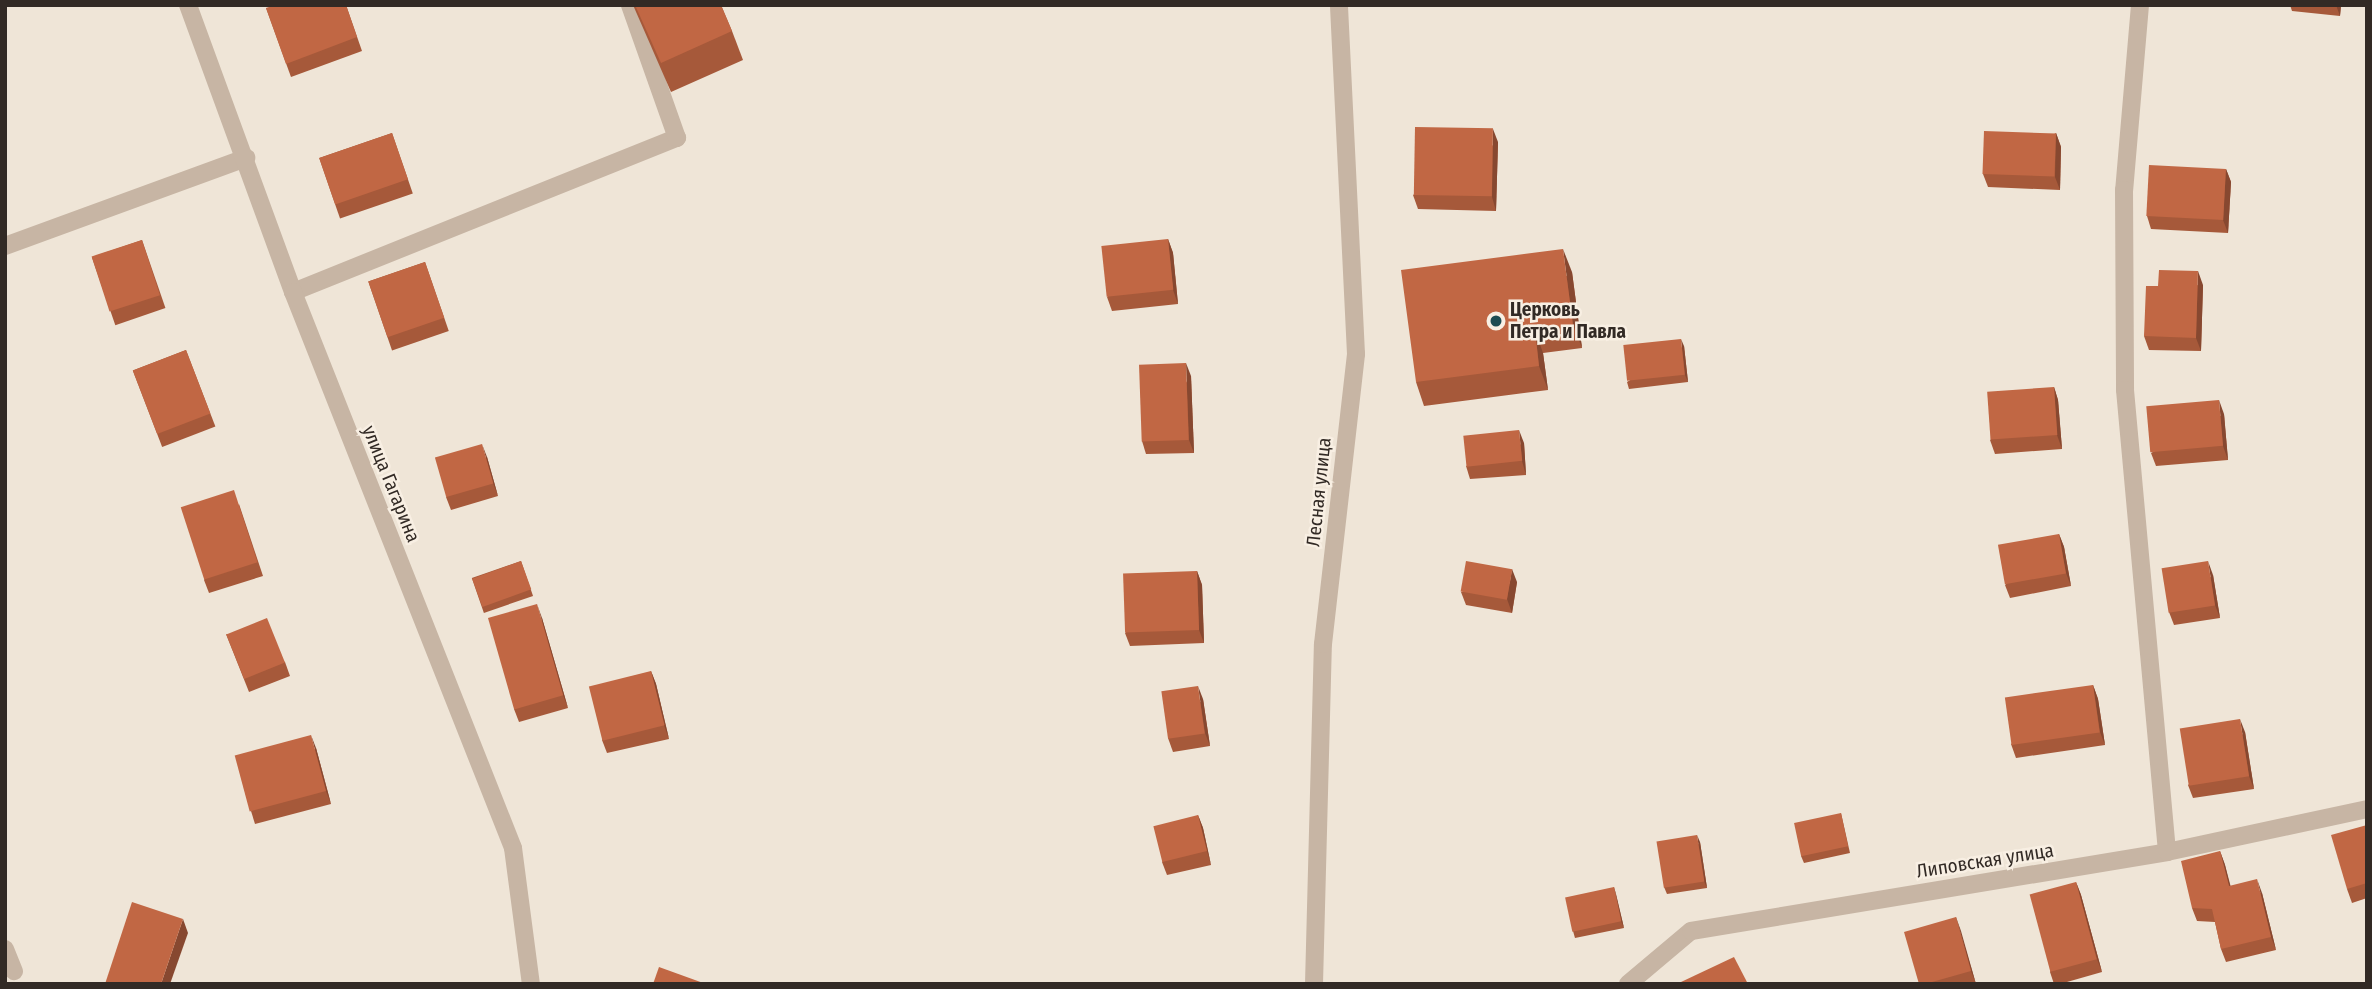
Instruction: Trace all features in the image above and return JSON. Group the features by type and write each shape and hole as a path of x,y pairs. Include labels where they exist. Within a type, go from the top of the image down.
{"street":[{"name":"улица Гагарина","path":"188,5 293,292 513,848 531,984"},
{"path":"293,292 677,138 630,5"},
{"name":"Лесная улица","path":"1314,984 1323,644 1356,355 1339,5"},
{"path":"2140,5 2124,190 2125,390 2167,852"},
{"path":"5,246 246,158"},
{"name":"Липовская улица","path":"1628,984 1691,931 2167,852 2367,809"},
{"path":"5,949 14,971"}],"building":[{"path":"275,5 346,5 357,37 286,64 266,8"},
{"path":"635,5 721,5 732,31 661,63"},
{"path":"1415,127 1493,128 1492,196 1414,195"},
{"path":"1984,131 2056,134 2054,176 1982,174"},
{"path":"392,133 408,179 335,204 319,158"},
{"path":"2149,165 2226,169 2223,220 2146,216"},
{"path":"1168,239 1173,290 1107,297 1101,246"},
{"path":"142,240 160,295 110,312 92,256"},
{"name":"Церковь Петра и Павла","path":"1563,249 1573,325 1535,330 1539,366 1416,382 1401,270"},
{"path":"425,262 444,318 387,337 368,282"},
{"path":"2159,270 2198,271 2196,338 2144,336 2146,286 2158,286"},
{"path":"1681,339 1685,375 1627,381 1623,345"},
{"path":"186,350 210,413 157,434 133,370"},
{"path":"1186,363 1189,440 1142,442 1139,365"},
{"path":"2054,387 2057,435 1991,440 1987,392"},
{"path":"2219,400 2223,446 2150,452 2146,406"},
{"path":"1519,430 1522,461 1467,467 1463,436"},
{"path":"482,444 493,483 446,497 435,458"},
{"path":"234,490 257,562 204,580 181,507"},
{"path":"2059,534 2066,573 2005,584 1998,545"},
{"path":"521,561 531,589 482,607 472,579"},
{"path":"1466,561 1512,569 1507,600 1461,592"},
{"path":"2208,561 2215,605 2169,613 2162,568"},
{"path":"1197,571 1199,630 1125,633 1123,574"},
{"path":"537,604 563,695 514,709 488,618"},
{"path":"267,618 285,663 244,679 226,634"},
{"path":"651,671 665,725 602,741 589,686"},
{"path":"2093,685 2100,733 2012,745 2005,697"},
{"path":"1198,686 1205,734 1168,739 1161,691"},
{"path":"2240,719 2249,776 2189,786 2180,729"},
{"path":"311,735 326,791 250,811 235,755"},
{"path":"1841,813 1848,846 1801,856 1794,823"},
{"path":"1198,815 1207,851 1162,862 1153,826"},
{"path":"2367,825 2367,883 2347,889 2331,835"},
{"path":"1697,835 1704,881 1664,888 1657,841"},
{"path":"2220,851 2229,886 2257,879 2271,937 2221,949 2212,909 2192,908 2181,861"},
{"path":"2076,882 2097,959 2050,972 2030,894"},
{"path":"1614,887 1621,921 1572,932 1565,897"},
{"path":"132,902 183,919 161,984 105,984"},
{"path":"1956,917 1971,971 1919,984 1904,932"},
{"path":"1734,957 1748,984 1681,982"},
{"path":"659,967 706,984 653,984"}],"place":[{"name":"Церковь Петра и Павла","path":"1496,321"}]}
